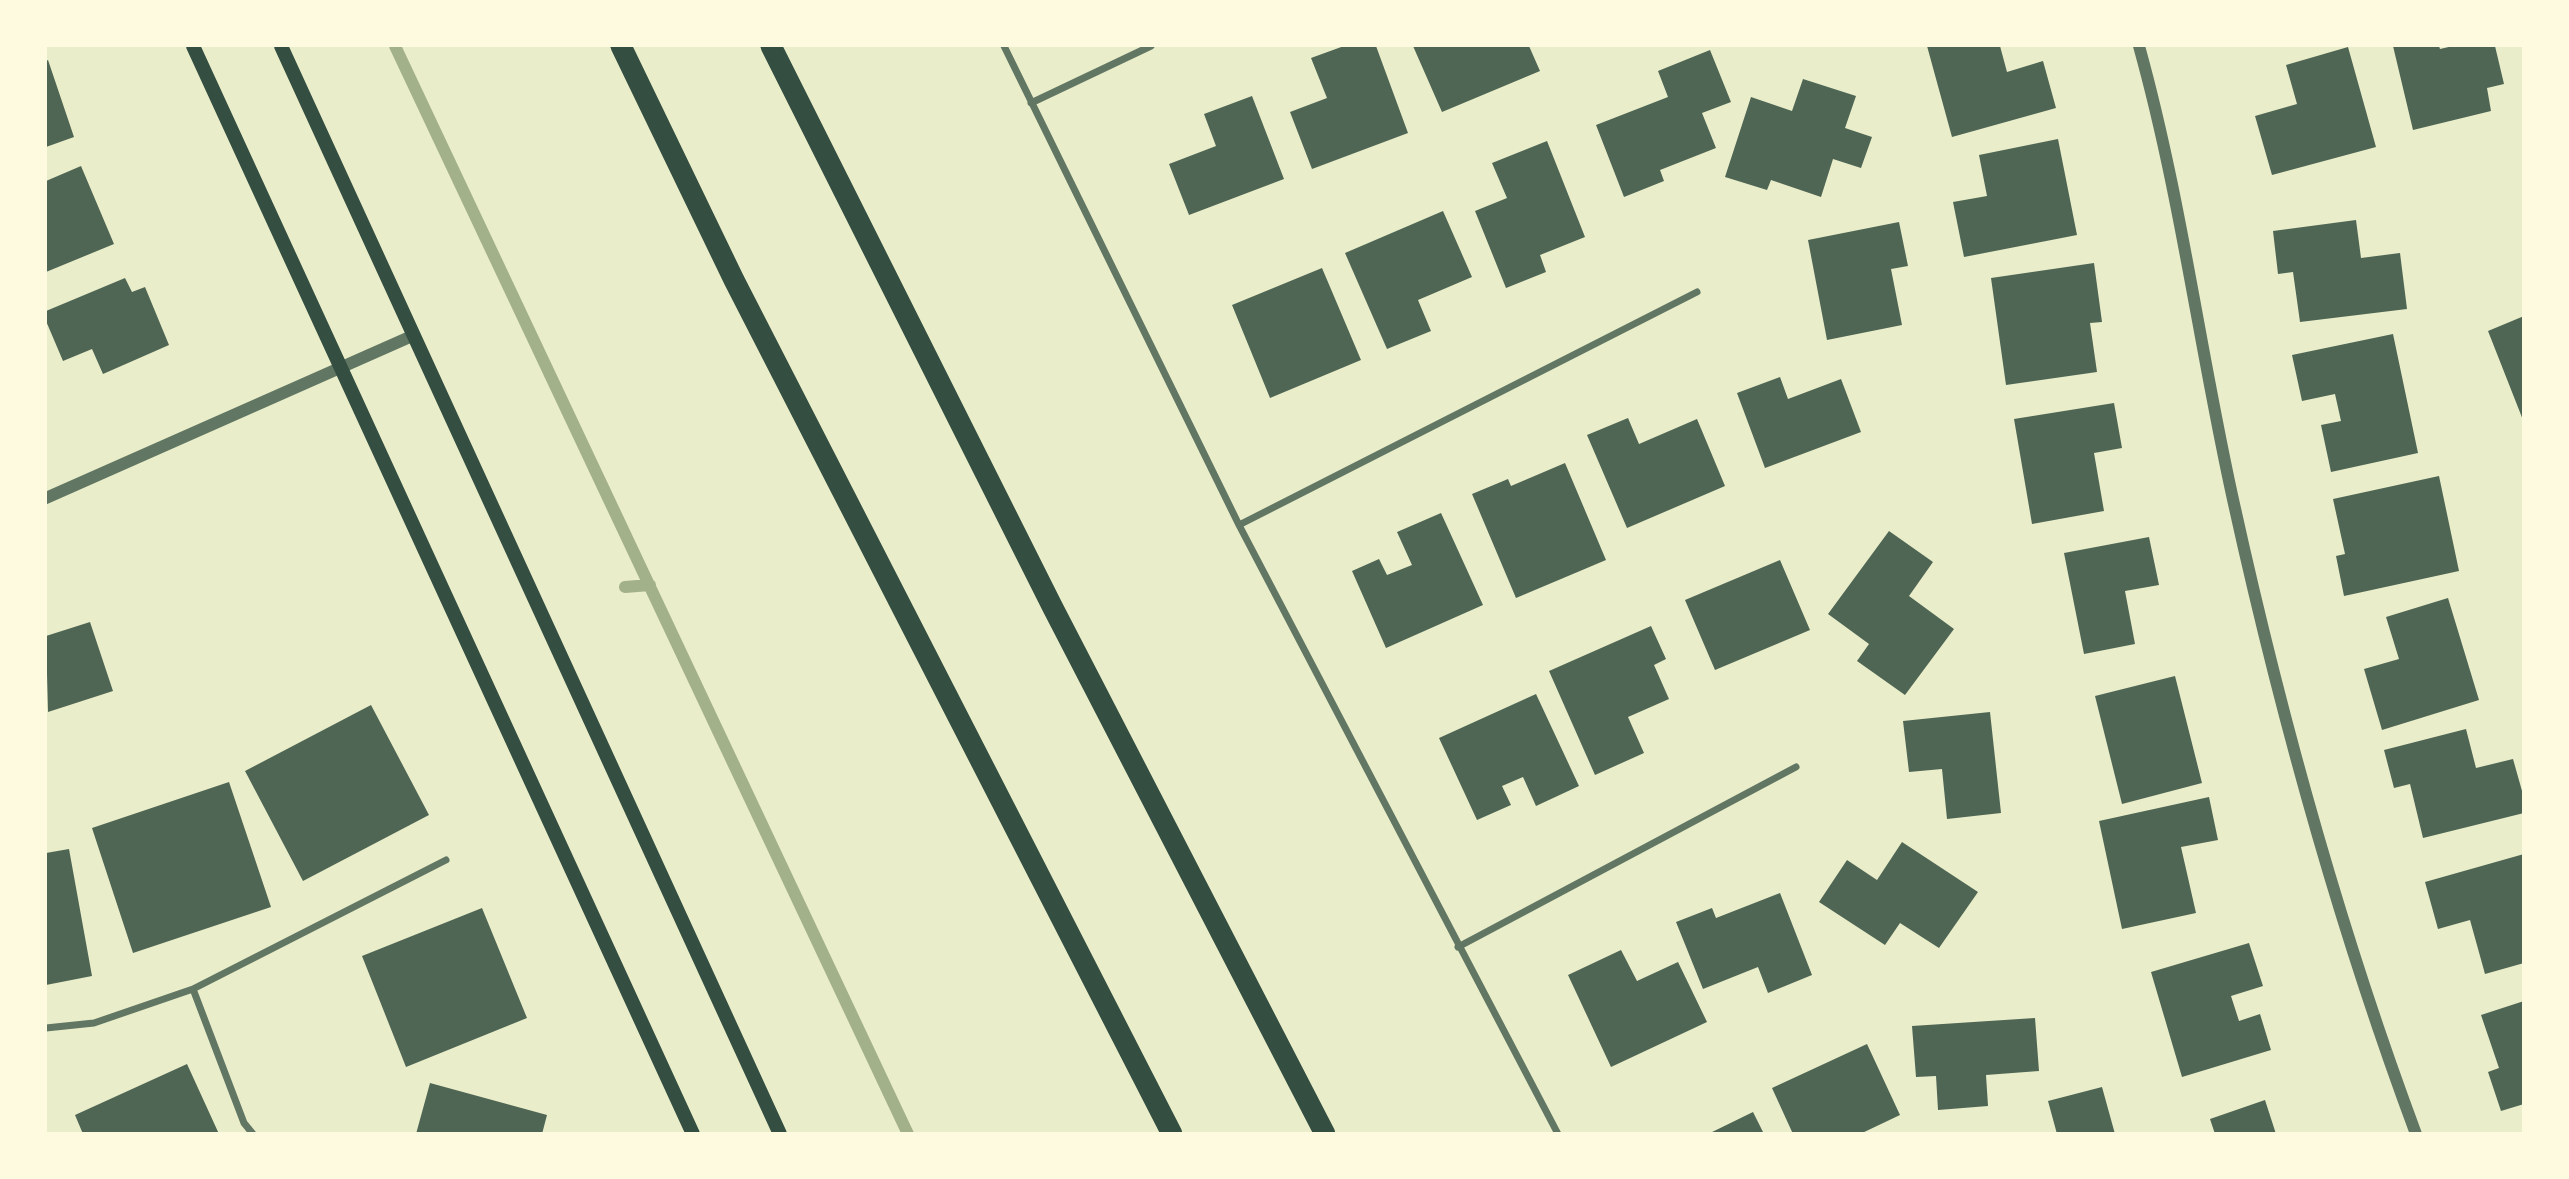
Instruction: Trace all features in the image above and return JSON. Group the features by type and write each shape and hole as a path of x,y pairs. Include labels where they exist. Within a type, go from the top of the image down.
{"highway":[{"path":"621,46 734,280 1172,1133"},
{"path":"771,46 1052,606 1325,1133"}],"main road":[{"path":"193,46 693,1133"},
{"path":"281,46 779,1133"}],"street":[{"path":"1004,46 1239,525 1458,947 1558,1133"},
{"path":"1031,103 1151,46"},
{"path":"2139,46 2182,228 2234,504 2280,694 2333,882 2394,1074 2416,1133"},
{"path":"1239,525 1697,292"},
{"path":"46,498 412,336"},
{"path":"1458,947 1796,767"},
{"path":"46,1028 94,1023 193,989 446,860"},
{"path":"193,989 244,1123 253,1133"}],"building":[{"path":"1344,46 1376,46 1408,133 1312,169 1290,112 1327,98 1311,58"},
{"path":"1413,46 1529,46 1540,71 1442,112"},
{"path":"1927,46 2000,46 2007,72 2043,61 2056,108 1952,137"},
{"path":"2393,46 2439,46 2440,49 2453,46 2495,46 2504,84 2487,88 2491,111 2413,130"},
{"path":"2348,47 2376,147 2272,175 2255,116 2297,104 2286,65"},
{"path":"1710,50 1731,102 1702,113 1716,148 1660,170 1664,181 1624,197 1596,125 1668,97 1658,71"},
{"path":"48,60 74,137 46,147 46,61"},
{"path":"1803,79 1856,96 1845,128 1872,137 1861,168 1833,159 1821,197 1771,180 1767,190 1725,177 1751,97 1792,111"},
{"path":"1252,96 1284,179 1189,215 1169,164 1216,146 1204,114"},
{"path":"2058,139 2077,235 1964,257 1953,202 1987,196 1979,155"},
{"path":"1547,141 1585,237 1540,255 1546,272 1506,288 1475,211 1507,198 1492,163"},
{"path":"81,166 114,244 46,272 46,181"},
{"path":"1443,211 1472,277 1418,300 1431,331 1387,349 1345,253"},
{"path":"2356,220 2361,258 2400,253 2407,309 2300,322 2293,272 2278,274 2273,231"},
{"path":"1899,222 1908,266 1891,269 1902,325 1827,340 1808,240"},
{"path":"2094,263 2102,322 2090,323 2097,372 2006,385 1991,278"},
{"path":"1322,268 1361,360 1270,398 1232,305"},
{"path":"125,278 132,292 145,287 169,345 103,374 92,349 63,361 46,321 46,311"},
{"path":"2524,316 2524,420 2523,420 2488,331"},
{"path":"2393,334 2418,453 2331,472 2321,425 2341,421 2335,394 2302,401 2292,355"},
{"path":"1780,377 1788,399 1841,379 1861,432 1765,468 1737,393"},
{"path":"2114,403 2122,448 2094,453 2104,511 2032,524 2014,419"},
{"path":"1628,418 1639,444 1697,419 1725,486 1627,528 1587,435"},
{"path":"1565,463 1606,560 1516,598 1472,494 1508,479 1511,486"},
{"path":"2439,476 2459,571 2344,596 2336,556 2345,554 2333,499"},
{"path":"1441,513 1483,605 1386,648 1352,571 1379,559 1387,575 1412,565 1397,532"},
{"path":"1889,531 1933,562 1909,596 1954,629 1905,695 1857,661 1869,644 1828,614"},
{"path":"2149,537 2159,585 2125,591 2135,644 2084,654 2064,553"},
{"path":"1780,560 1810,630 1715,670 1685,600"},
{"path":"2448,598 2479,700 2382,730 2364,669 2399,659 2386,617"},
{"path":"90,622 113,691 48,712 46,636"},
{"path":"1651,626 1666,659 1654,665 1669,699 1628,717 1644,753 1595,775 1549,671"},
{"path":"2175,676 2202,783 2122,804 2095,696"},
{"path":"1536,694 1579,786 1536,806 1523,777 1502,786 1511,805 1477,820 1439,738"},
{"path":"371,705 429,815 303,881 245,771"},
{"path":"1990,712 2001,813 1947,819 1942,769 1909,772 1903,721"},
{"path":"2466,729 2476,768 2513,759 2524,798 2524,813 2423,838 2410,784 2394,788 2384,750"},
{"path":"229,782 271,907 133,953 92,828"},
{"path":"2209,797 2218,840 2181,847 2196,913 2122,929 2099,821"},
{"path":"1902,842 1978,892 1939,948 1900,923 1885,945 1819,902 1847,860 1877,880"},
{"path":"69,849 92,976 46,985 46,853"},
{"path":"2524,854 2524,963 2485,974 2470,920 2438,929 2425,882"},
{"path":"1780,893 1812,975 1768,993 1758,967 1703,989 1676,922 1712,908 1716,918"},
{"path":"482,908 527,1018 406,1067 362,956"},
{"path":"2249,943 2263,986 2231,996 2239,1021 2260,1014 2271,1050 2182,1077 2151,972"},
{"path":"1621,950 1637,981 1678,962 1707,1022 1611,1067 1568,975"},
{"path":"2524,1001 2524,1104 2501,1111 2488,1072 2499,1068 2481,1015"},
{"path":"2035,1018 2039,1071 1986,1075 1988,1106 1938,1110 1936,1076 1916,1077 1912,1026"},
{"path":"1867,1044 1900,1115 1860,1134 1793,1134 1772,1088"},
{"path":"187,1064 219,1134 83,1134 75,1115"},
{"path":"430,1083 547,1115 542,1134 416,1134"},
{"path":"2102,1087 2115,1134 2057,1134 2048,1101"},
{"path":"2265,1100 2276,1134 2215,1134 2210,1119"},
{"path":"1753,1112 1764,1134 1708,1134"}],"waterway":[{"path":"395,46 908,1134"},
{"path":"625,587 650,585"}]}
